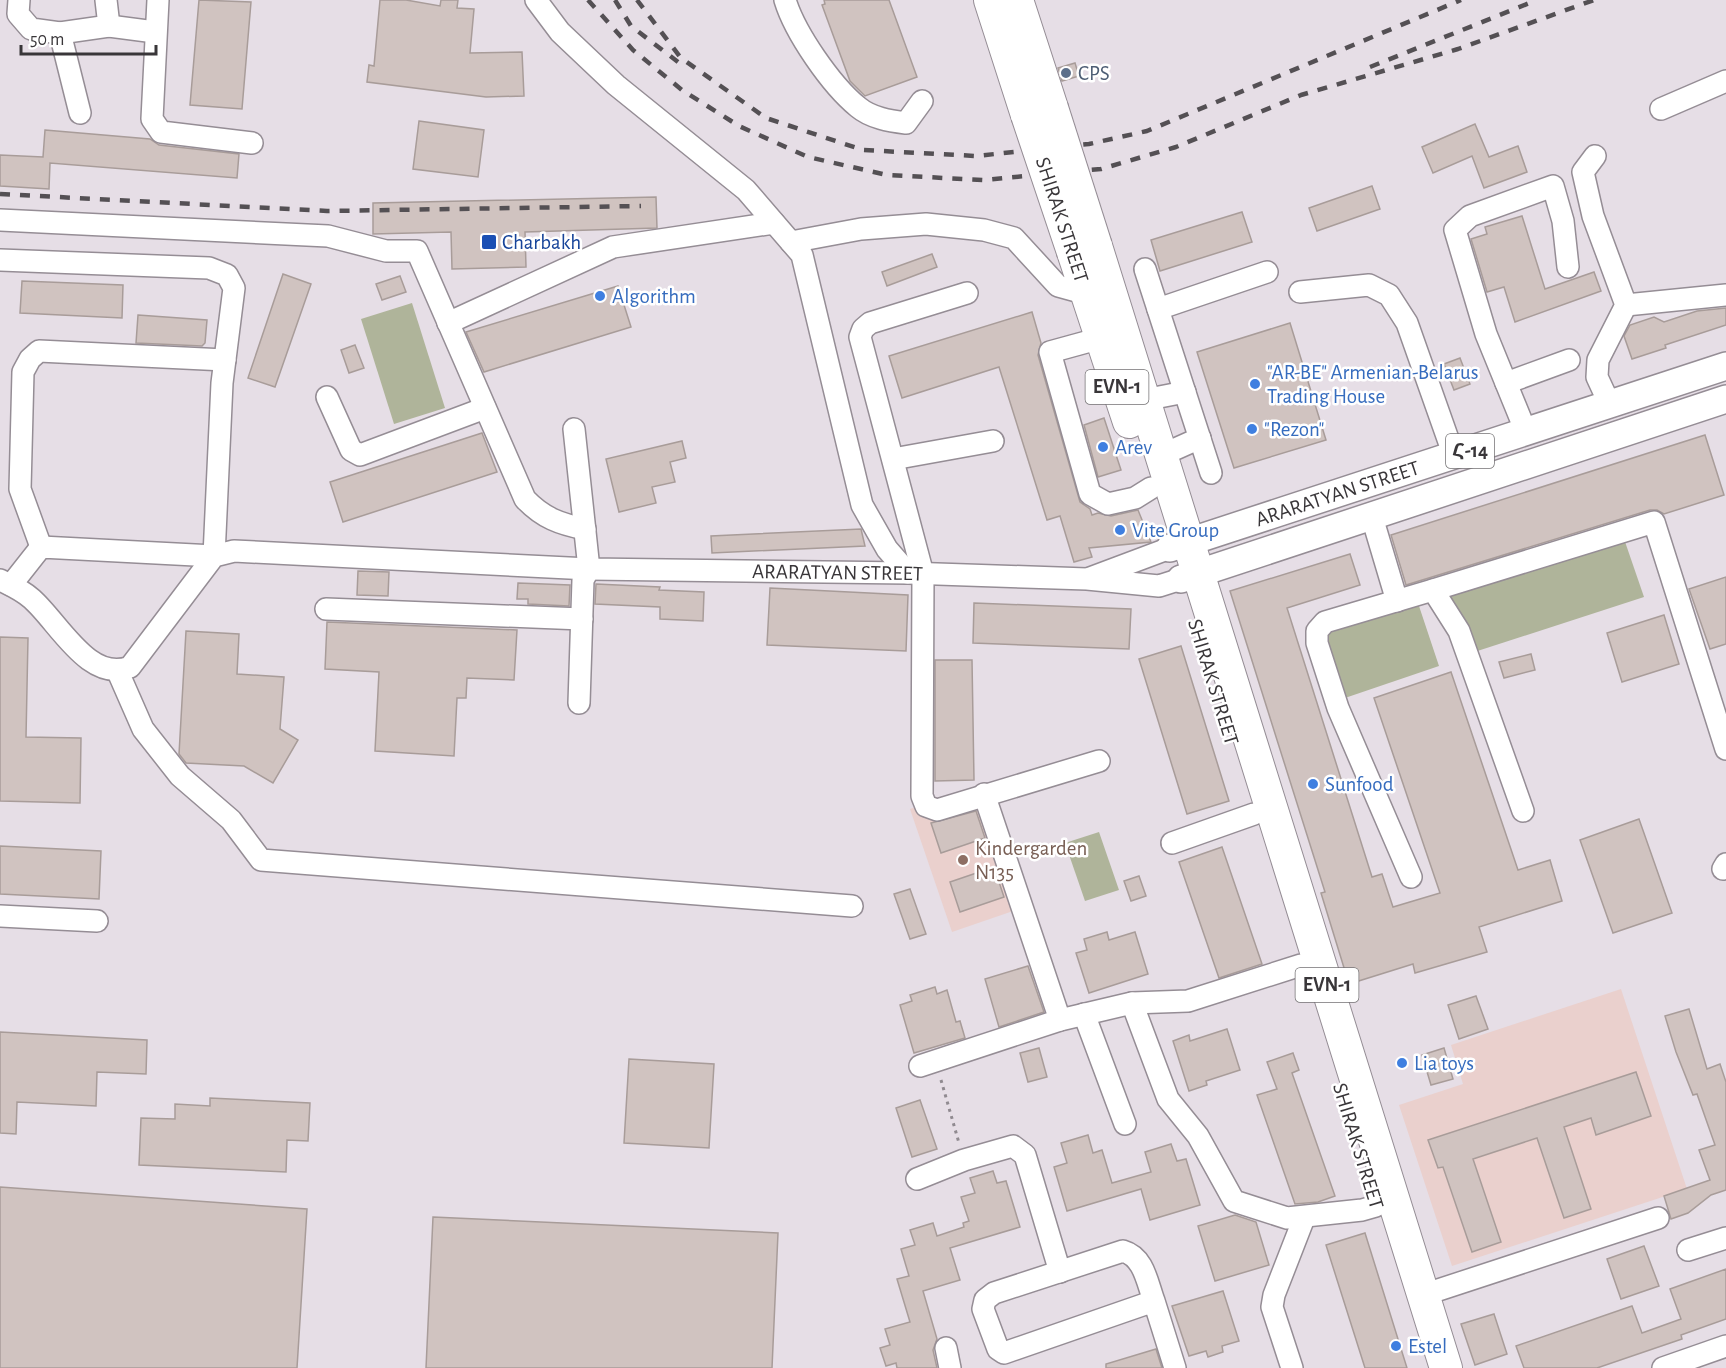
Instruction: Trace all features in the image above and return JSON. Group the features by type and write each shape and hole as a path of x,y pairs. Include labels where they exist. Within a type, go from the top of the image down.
{"highway":[{"name":"SHIRAK STREET","path":"990,0 1040,111"},
{"name":"SHIRAK STREET","path":"1017,0 1040,111 1084,249 1144,400 1162,455 1180,545 1446,1368"},
{"name":"SHIRAK STREET","path":"1084,249 1087,294 1101,338 1151,488 1180,545"},
{"name":"SHIRAK STREET","path":"1190,577 1254,814 1426,1368"}],"main road":[{"name":"ARARATYAN STREET","path":"1180,545 1726,366"},
{"name":"ARARATYAN STREET","path":"1190,577 1726,399"}],"street":[{"path":"19,0 18,14 32,29 60,33 109,26 155,32"},
{"path":"106,0 109,26"},
{"path":"158,0 152,120 155,128 161,132 252,143"},
{"path":"536,0 560,32 616,85 746,190 802,255 817,308 862,505 887,549 915,573"},
{"path":"785,0 807,43 833,80 859,108 884,120 906,123 922,101"},
{"path":"60,33 80,113"},
{"path":"1661,109 1726,81"},
{"path":"1595,156 1583,172 1593,216 1626,305 1598,360 1598,376 1610,405"},
{"path":"1526,432 1486,334 1455,230 1470,216 1553,186 1563,221 1568,267"},
{"path":"0,220 328,236 386,251 417,251 525,499 538,513 560,524 585,529"},
{"path":"448,322 613,247 774,223"},
{"path":"791,242 861,229 926,224 984,230 1014,238 1058,286 1087,294"},
{"path":"0,260 209,268 227,275 234,288 225,360 214,556 130,667 118,672 102,668 81,652 32,600 5,582 41,547 20,489 23,372 30,359 39,351 225,360"},
{"path":"1145,269 1211,473"},
{"path":"1158,309 1267,272"},
{"path":"1300,292 1369,285 1389,295 1407,323 1454,456"},
{"path":"967,293 870,323 863,329 860,337 893,459 915,573 922,796 926,806 937,810 1098,761"},
{"path":"1626,305 1726,295"},
{"path":"1101,338 1050,352 1090,494 1108,504 1135,498 1151,488"},
{"path":"1506,383 1569,360"},
{"path":"1144,400 1185,392"},
{"path":"327,397 351,450 360,455 485,408"},
{"path":"574,429 589,569 583,579 579,703"},
{"path":"1162,455 1200,438"},
{"path":"893,459 993,441"},
{"path":"1372,517 1397,601"},
{"path":"1411,877 1338,708 1317,643 1317,631 1325,622 1654,522 1726,749"},
{"name":"ARARATYAN STREET","path":"1087,579 1180,545"},
{"name":"ARARATYAN STREET","path":"41,547 214,556 234,551 589,569 915,573 1087,579 1159,586 1190,577"},
{"path":"1433,590 1459,631 1522,811"},
{"path":"326,609 582,619"},
{"path":"118,672 143,729 180,776 231,820 261,860 852,906"},
{"path":"984,794 1060,1020"},
{"path":"1172,843 1254,814"},
{"path":"0,916 97,921"},
{"path":"928,1064 1060,1020 1132,1003 1188,1001 1301,966"},
{"path":"1132,1003 1168,1099 1198,1136 1234,1201 1287,1218 1304,1218 1376,1206"},
{"path":"1084,1014 1125,1124"},
{"path":"917,1179 964,1160 1012,1146 1025,1155 1060,1272"},
{"path":"1292,1368 1272,1307 1274,1295 1304,1218"},
{"path":"1423,1295 1658,1218"},
{"path":"1688,1250 1726,1238"},
{"path":"1154,1301 1006,1360 998,1349 983,1308 985,1300 994,1293 1123,1251 1134,1254 1140,1261 1154,1301 1175,1368"},
{"path":"1673,1366 1726,1346"}],"path":[{"path":"928,1064 964,1160"}],"shaded area":[{"name":"Kindergarden N135","path":"973,787 1016,910 952,932 910,809"},
{"path":"1621,989 1687,1189 1452,1266 1399,1105 1463,1084 1451,1045"}],"green space":[{"path":"412,303 445,408 394,424 361,319"},
{"path":"1622,533 1644,597 1462,656 1441,592"},
{"path":"1418,603 1439,666 1342,699 1321,635"},
{"path":"1099,832 1119,890 1085,901 1065,843"}],"building":[{"path":"199,0 251,2 242,109 190,105"},
{"path":"380,0 406,0 440,6 441,0 458,0 457,8 474,9 470,53 522,52 524,96 486,97 367,82 369,65 374,66"},
{"path":"824,0 889,0 917,77 865,96 850,81 822,5 825,4"},
{"name":"CPS","path":"1075,63 1079,76 1062,81 1058,68"},
{"path":"419,121 484,130 478,177 413,169"},
{"path":"1475,124 1489,157 1518,146 1527,172 1484,188 1472,156 1433,173 1422,147"},
{"path":"45,130 150,139 159,145 239,154 237,178 50,163 49,189 0,186 0,155 43,157"},
{"path":"1372,186 1380,209 1317,231 1309,208"},
{"path":"656,197 657,228 525,232 526,267 452,269 451,232 373,234 373,203"},
{"path":"1242,212 1252,242 1160,271 1151,240"},
{"path":"1522,216 1545,289 1594,272 1601,291 1515,322 1504,287 1487,292 1471,239 1487,234 1485,227"},
{"path":"932,254 937,267 887,286 882,272"},
{"path":"283,274 311,284 275,387 248,378"},
{"path":"400,276 406,292 382,300 376,284"},
{"path":"22,281 123,285 122,318 20,313"},
{"path":"618,286 631,327 484,372 466,332"},
{"path":"1726,308 1726,325 1665,345 1666,348 1632,359 1624,336 1630,325 1654,317 1664,322 1697,311"},
{"path":"1032,312 1041,343 1038,355 1080,502 1090,509 1092,515 1098,513 1111,516 1138,510 1151,542 1089,548 1092,557 1074,562 1060,516 1047,520 999,367 902,398 889,356"},
{"path":"138,315 207,320 205,343 202,346 136,343"},
{"path":"1290,323 1326,440 1234,468 1197,352"},
{"path":"355,345 364,368 349,373 341,350"},
{"path":"1460,358 1470,384 1454,390 1444,364"},
{"path":"1104,418 1121,470 1098,477 1084,425"},
{"path":"482,433 497,472 343,522 330,482"},
{"path":"1705,435 1724,495 1664,514 1657,510 1650,510 1406,585 1391,535"},
{"path":"682,441 686,458 670,462 675,482 652,487 656,503 619,512 606,459"},
{"path":"861,529 865,546 712,553 711,536"},
{"path":"1350,554 1360,585 1287,608 1372,877 1382,874 1393,907 1440,893 1374,698 1451,672 1518,870 1550,860 1562,901 1479,927 1487,952 1415,973 1413,964 1349,984 1321,893 1325,892 1230,591"},
{"path":"358,571 389,572 388,596 357,595"},
{"path":"1726,577 1726,644 1710,649 1689,589"},
{"path":"518,583 570,585 569,606 528,604 528,599 517,599"},
{"path":"596,584 704,592 703,621 660,619 660,607 595,604"},
{"path":"770,588 908,595 906,651 767,645"},
{"path":"974,603 1131,609 1129,649 973,643"},
{"path":"1664,615 1679,664 1622,682 1607,633"},
{"path":"327,622 517,630 514,680 467,678 466,698 457,698 454,756 375,751 379,672 325,669"},
{"path":"186,631 239,634 237,674 284,677 280,729 298,740 273,783 244,766 186,763 179,754"},
{"path":"0,637 28,638 26,737 81,738 80,803 0,801"},
{"path":"1181,646 1229,801 1187,814 1139,659"},
{"path":"1531,654 1535,670 1504,678 1499,662"},
{"path":"935,660 972,660 974,780 935,781"},
{"path":"976,811 985,838 941,853 931,823"},
{"path":"1639,819 1672,913 1613,933 1580,840"},
{"path":"0,846 101,851 99,899 0,894"},
{"path":"1222,847 1262,964 1219,978 1179,862"},
{"path":"994,867 1004,897 960,912 950,882"},
{"path":"1139,876 1146,896 1131,901 1124,881"},
{"path":"910,889 926,934 910,939 894,894"},
{"path":"1107,932 1109,940 1135,932 1148,974 1089,993 1076,953 1087,950 1084,939"},
{"path":"1028,966 1044,1012 999,1027 985,979"},
{"path":"935,987 937,994 947,990 956,1022 960,1021 965,1038 914,1053 900,1005 912,1001 910,995"},
{"path":"1476,996 1488,1029 1459,1039 1448,1005"},
{"path":"1689,1009 1707,1069 1720,1064 1726,1082 1726,1190 1711,1195 1688,1213 1671,1219 1664,1196 1710,1180 1699,1150 1715,1145 1697,1094 1693,1095 1676,1052 1665,1016"},
{"path":"1227,1029 1240,1070 1206,1081 1207,1085 1189,1091 1173,1041 1189,1035 1190,1041"},
{"path":"0,1032 147,1040 146,1074 97,1072 96,1106 17,1102 16,1134 0,1133"},
{"path":"1039,1048 1047,1077 1028,1082 1020,1053"},
{"path":"1444,1048 1453,1079 1431,1085 1422,1055"},
{"path":"1293,1053 1299,1070 1292,1073 1335,1196 1318,1202 1295,1204 1257,1095 1277,1089 1267,1062"},
{"path":"629,1059 714,1064 709,1148 624,1143"},
{"path":"1636,1072 1651,1116 1596,1135 1591,1118 1564,1127 1591,1209 1564,1218 1537,1138 1473,1159 1501,1242 1472,1252 1443,1167 1438,1168 1428,1140"},
{"path":"210,1098 310,1103 308,1141 287,1140 286,1172 139,1165 141,1118 175,1119 175,1104 210,1106"},
{"path":"920,1100 937,1149 912,1157 896,1108"},
{"path":"1088,1135 1093,1153 1102,1150 1112,1183 1151,1172 1145,1152 1171,1144 1177,1161 1186,1159 1200,1205 1150,1220 1141,1189 1067,1211 1054,1167 1067,1163 1061,1143"},
{"path":"993,1171 997,1183 1006,1181 1020,1227 950,1248 960,1280 923,1291 937,1339 933,1350 937,1368 897,1368 896,1363 886,1366 880,1348 890,1345 885,1329 910,1322 897,1279 909,1276 901,1249 915,1245 910,1230 933,1223 937,1236 964,1227 963,1223 969,1221 961,1197 975,1193 970,1178"},
{"path":"0,1187 307,1209 297,1368 0,1368"},
{"path":"1235,1215 1256,1222 1269,1265 1215,1281 1198,1226"},
{"path":"433,1217 778,1233 772,1368 426,1368"},
{"path":"1365,1233 1407,1368 1365,1368 1326,1245"},
{"path":"1644,1246 1659,1286 1621,1299 1607,1259"},
{"path":"1726,1269 1726,1319 1681,1335 1682,1339 1597,1368 1524,1368 1516,1346 1632,1306 1642,1333 1681,1319 1670,1289"},
{"path":"1223,1291 1239,1341 1222,1346 1223,1352 1208,1357 1206,1351 1189,1356 1172,1306"},
{"path":"1494,1314 1507,1354 1475,1365 1461,1324"},
{"path":"1156,1349 1162,1368 1106,1368 1106,1364"}],"railway":[{"path":"588,0 633,50 682,90 739,126 808,157 887,175 983,180 1101,169 1176,147 1301,95 1458,49 1594,0"},
{"path":"615,0 631,26 678,62"},
{"path":"637,0 681,58 766,118 863,150 976,156 1089,144 1147,131 1461,0"},
{"path":"1370,67 1537,0"},
{"path":"0,194 327,211 641,206"}],"place":[{"name":"CPS","path":"1066,73"},
{"name":"Charbakh","path":"489,242"},
{"name":"Algorithm","path":"600,296"},
{"name":"\"AR-BE\" Armenian-Belarus Trading House","path":"1255,384"},
{"name":"\"Rezon\"","path":"1252,429"},
{"name":"Arev","path":"1103,447"},
{"name":"Vite Group","path":"1120,530"},
{"name":"Sunfood","path":"1313,784"},
{"name":"Kindergarden N135","path":"963,860"},
{"name":"Lia toys","path":"1402,1063"},
{"name":"Estel","path":"1396,1346"}]}
